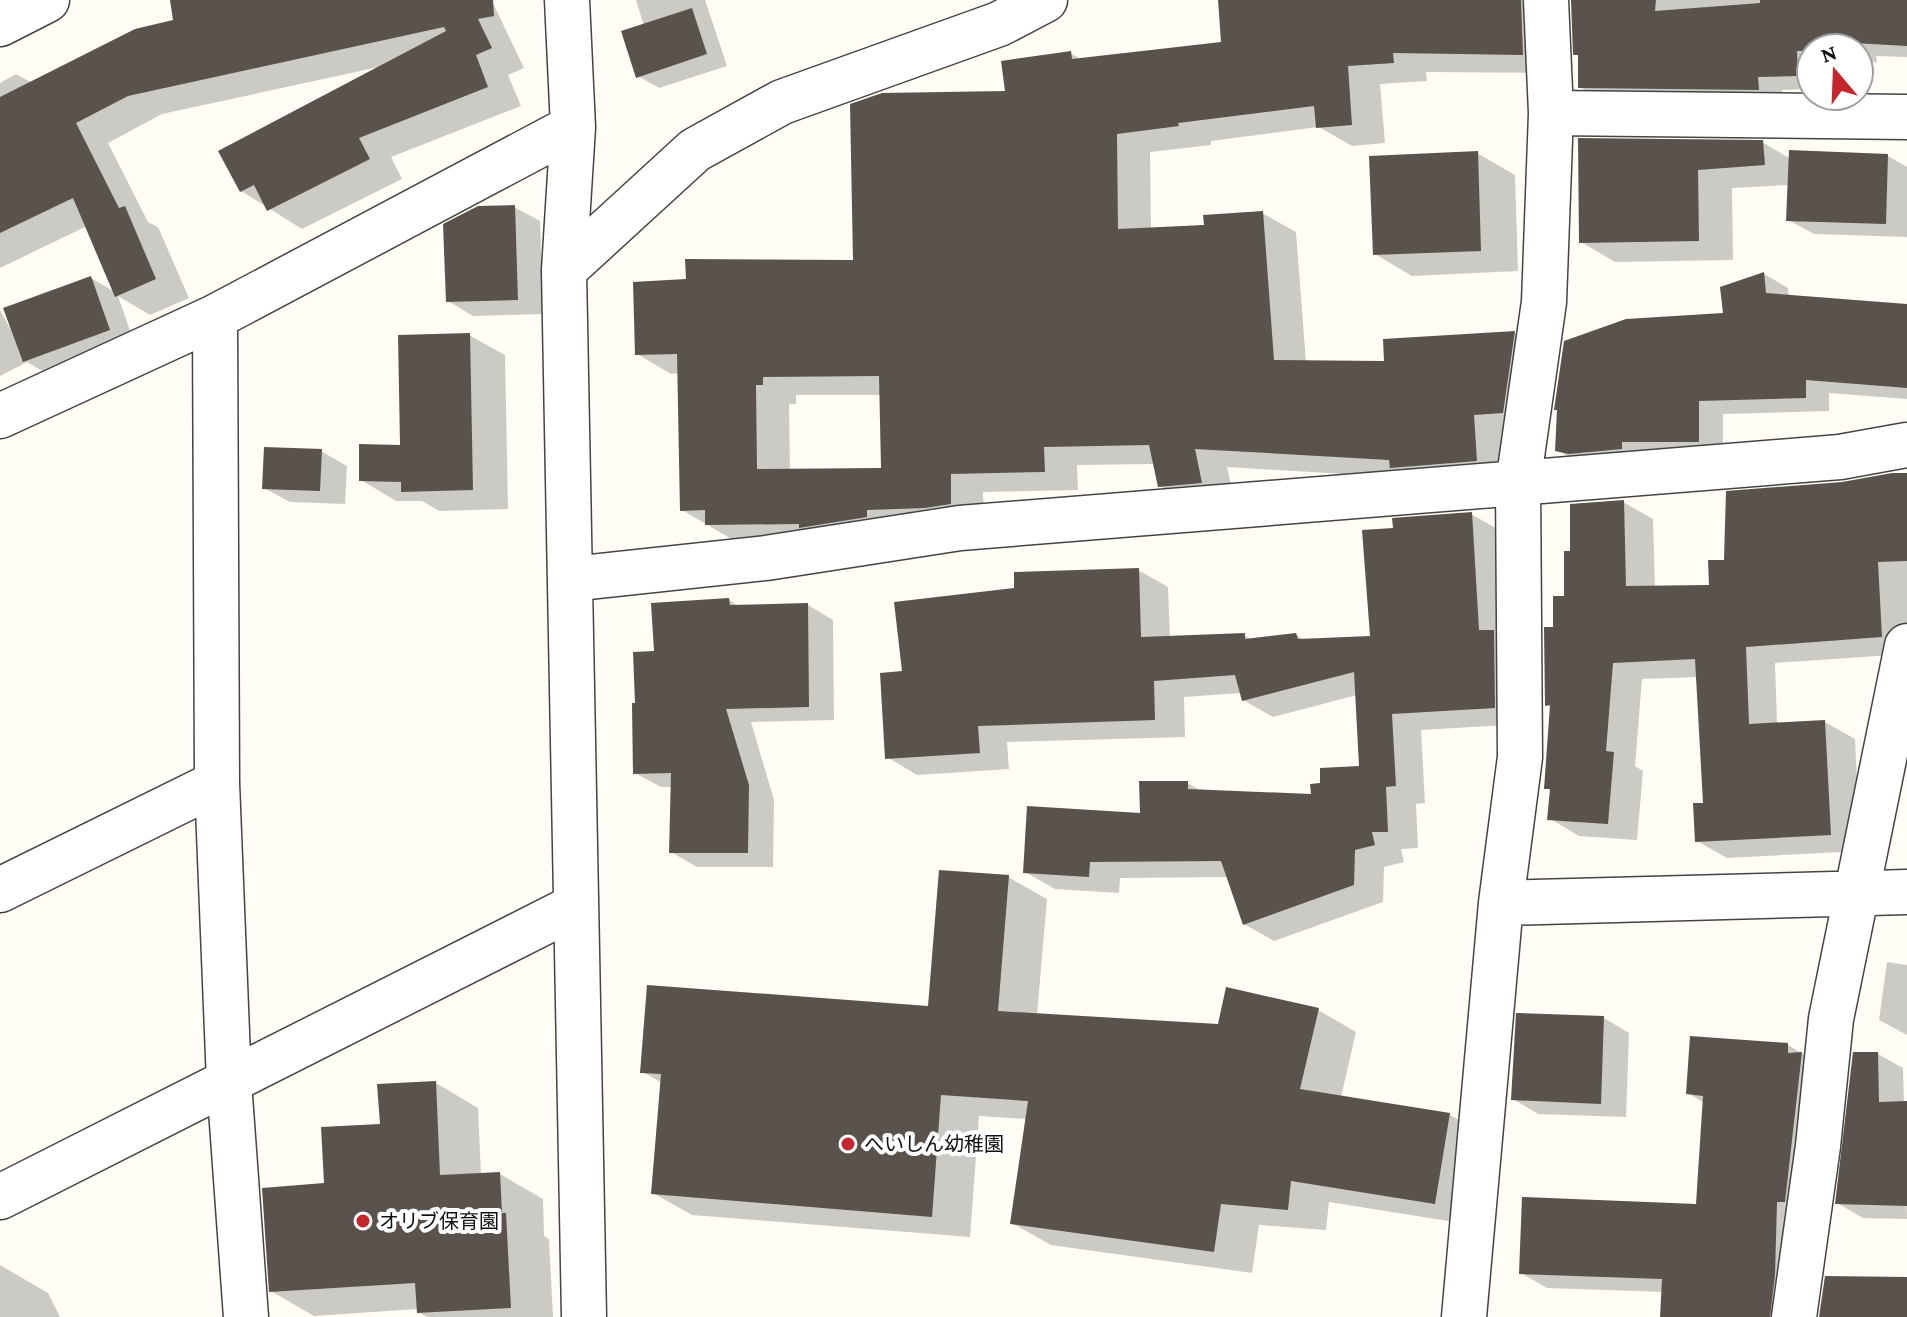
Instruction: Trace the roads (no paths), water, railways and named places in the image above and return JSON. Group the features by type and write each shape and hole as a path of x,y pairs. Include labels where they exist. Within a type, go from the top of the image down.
{"street":[{"path":"0,24 47,0"},
{"path":"567,0 573,127 564,270 584,1317"},
{"path":"564,270 695,150 782,102 999,24 1045,0"},
{"path":"1464,1317 1501,903 1520,757 1518,484 1544,302 1551,113 1546,0"},
{"path":"1551,113 1907,117"},
{"path":"0,416 215,317 573,127"},
{"path":"215,317 217,783 229,1082 246,1317"},
{"path":"571,579 766,558 960,528 1840,457 1907,445"},
{"path":"1794,1317 1818,1146 1831,1019 1907,646"},
{"path":"0,890 217,783"},
{"path":"1501,903 1907,892"},
{"path":"0,1197 576,906"}],"place":[{"name":"へいしん幼稚園","path":"848,1144"},
{"name":"オリブ保育園","path":"363,1221"}]}
